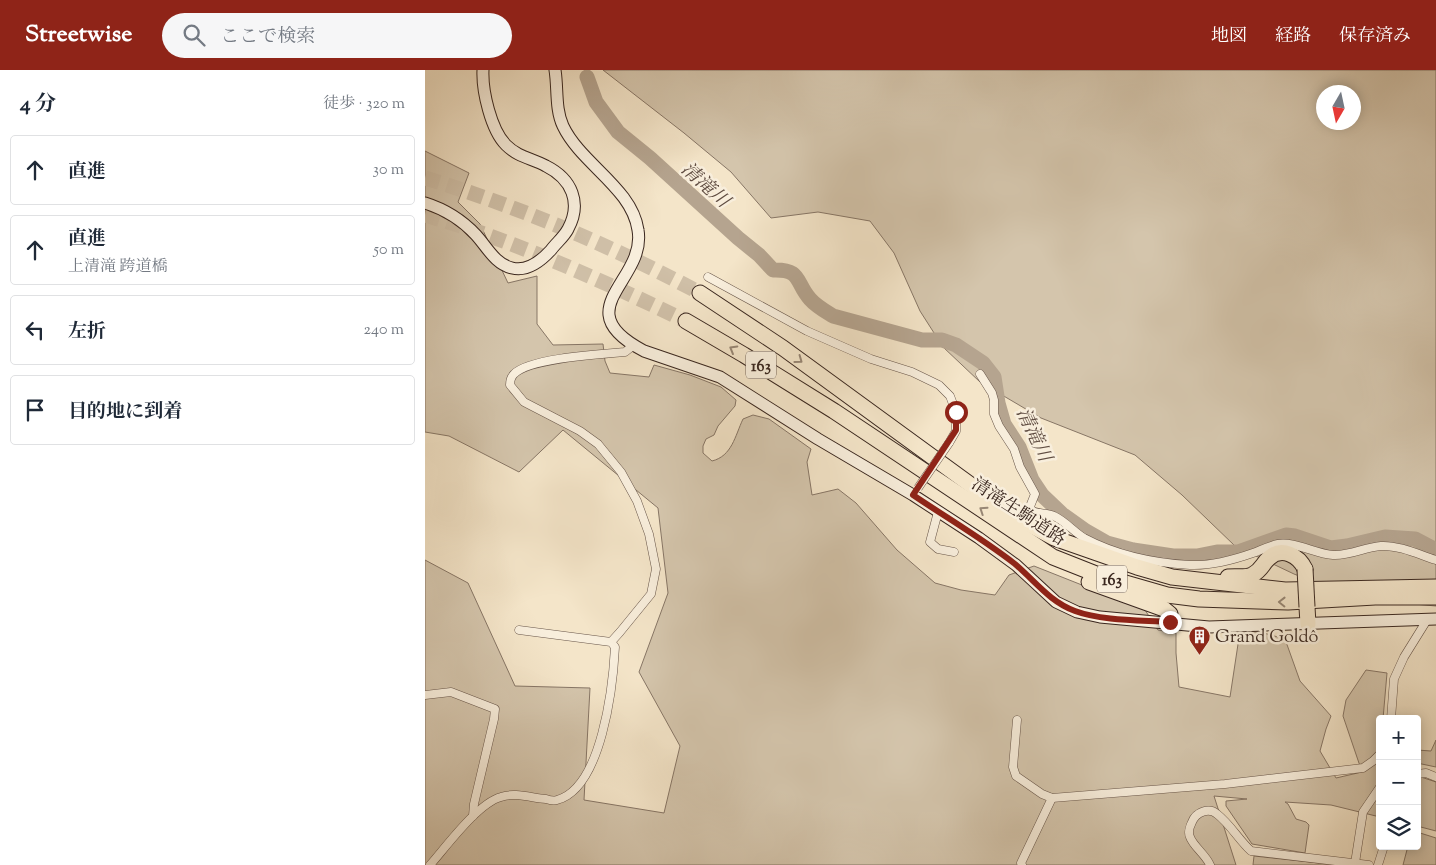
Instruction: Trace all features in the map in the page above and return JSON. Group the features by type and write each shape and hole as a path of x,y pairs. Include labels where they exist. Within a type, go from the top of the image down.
{"highway":[{"name":"清滝生駒道路","path":"700,293 783,348 1013,515 1054,538 1172,577 1285,590 1436,587"},
{"name":"清滝生駒道路","path":"686,321 835,411 1053,557 1101,576 1167,595 1199,599 1288,602 1436,597"},
{"name":"163","path":"1013,530 1050,564 1112,591 1164,609 1170,614 1170,622"},
{"path":"1223,577 1249,576 1263,567 1273,555 1285,553 1298,558 1305,569 1307,624"},
{"path":"1137,567 1153,567 1223,577 1276,581 1436,578"},
{"path":"1263,567 1267,577 1276,581"}],"street":[{"path":"425,203 450,214 476,235 498,262 515,269 524,269 543,259 567,231 571,222 574,210 573,193 563,177 545,165 527,160 512,150 500,137 494,125 484,91 483,70"},
{"path":"555,70 558,111 563,126 585,156 625,200 639,229 638,250 635,260 611,299 609,307 612,322 619,335 634,345 644,351 719,377 819,439 916,492 938,512 1009,560 1056,602 1067,608 1100,617 1209,627 1431,620"},
{"path":"708,277 807,331 871,359 913,372 939,385 950,396 956,412 956,430 916,492"},
{"path":"611,642 651,594 656,570 649,534 637,501 621,472 598,444 581,431 548,416 524,402 509,385 511,376 515,372 529,367 560,358 625,352 634,345"},
{"path":"980,374 992,392 994,414 999,426 1013,449 1020,467 1035,494 1029,509 1033,512 1053,515 1074,532 1107,548 1130,556 1189,565 1204,565 1228,561 1279,544 1290,544 1334,555 1388,546 1436,560"},
{"path":"938,512 930,542 938,549 954,552"},
{"path":"1391,715 1394,679 1404,657 1431,620"},
{"path":"430,865 473,816 488,803 501,796 513,795 556,800 569,794 582,783 593,759 605,727 614,673 615,647 611,642 519,630"},
{"path":"425,695 451,692 495,709 473,816"},
{"path":"1017,720 1013,767 1016,776 1042,794 1052,798 1225,784 1363,768 1376,758"},
{"path":"1421,774 1426,773 1436,777"},
{"path":"1355,863 1363,812 1376,793"},
{"path":"1022,865 1021,863 1052,798"},
{"path":"1210,865 1190,837 1190,828 1196,815 1203,811 1211,810 1217,814 1251,851 1369,865"},
{"path":"1378,865 1383,850"}],"shaded area":[{"path":"603,70 1436,70 1436,606 1358,599 1294,574 1235,546 1182,495 1135,455 1041,418 980,382 943,347 920,311 894,253 870,221 818,212 771,218 731,172"},
{"path":"425,151 469,173 458,202 480,224 508,283 537,276 537,324 553,345 603,344 605,361 610,373 649,377 654,365 690,375 721,387 736,400 735,406 718,426 714,435 706,439 703,453 712,461 724,455 732,444 743,419 753,415 769,419 811,449 807,462 812,495 838,489 856,503 897,550 935,583 961,590 995,595 1009,575 1034,566 1145,610 1158,630 1176,633 1179,687 1230,697 1240,631 1260,632 1285,639 1300,681 1331,716 1320,751 1336,778 1362,772 1343,716 1346,700 1366,670 1387,673 1383,715 1376,715 1376,816 1331,805 1285,802 1296,819 1309,825 1305,853 1252,844 1226,806 1226,801 1247,799 1214,796 1236,865 425,865 425,560 468,583 515,686 590,688 584,800 664,813 680,746 639,672 668,593 658,508 563,430 519,472 449,436 425,432"},
{"path":"1436,740 1436,767 1421,764 1421,750 1431,751"},
{"path":"1421,777 1436,782 1436,831 1421,827"},
{"path":"1421,833 1436,838 1436,865 1403,865 1407,850 1421,850"},
{"path":"1254,856 1337,865 1253,865"}],"waterway":[{"name":"清滝川","path":"587,77 596,102 618,132 759,255 773,270 782,270 793,274 812,302 833,316 922,340 942,340 956,345 983,363 994,377 1004,424 1019,447 1032,480 1042,495 1062,514 1107,543 1133,550 1173,556 1197,556 1217,552 1238,552 1286,535 1295,536 1331,548 1385,537 1415,539 1436,550"}],"tunnel":[{"path":"425,178 496,202 565,229 633,259 700,293"},
{"path":"425,215 525,249 686,321"}],"place":[{"name":"Grand Goldô","path":"1199,655"}],"route":[{"path":"956,412 956,430 913,495 979,538 1016,565 1056,602 1067,608 1100,617 1170,622"}]}
